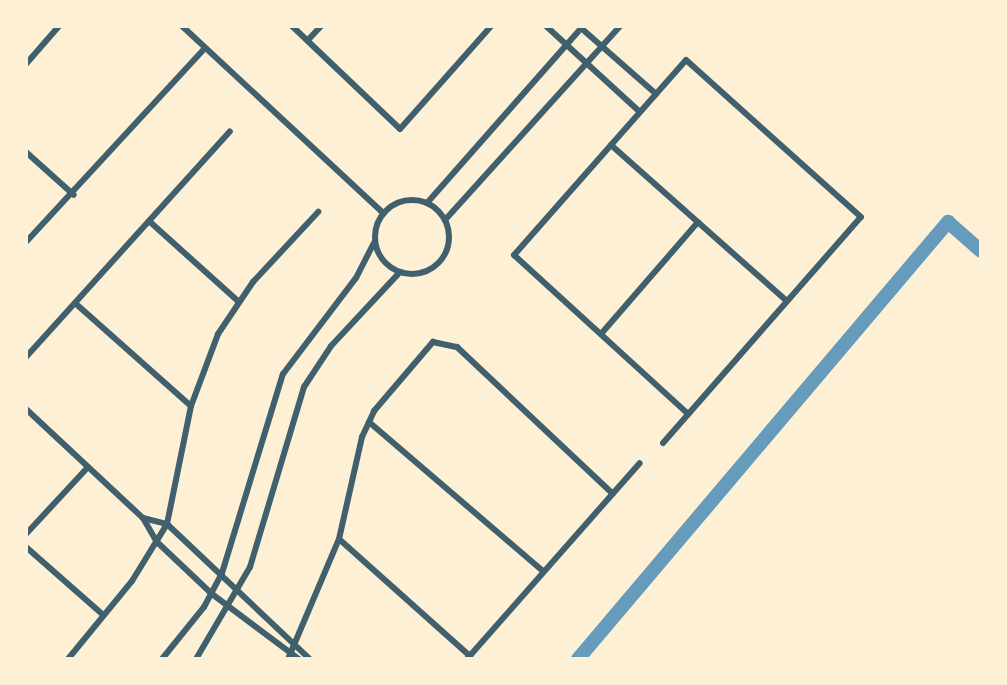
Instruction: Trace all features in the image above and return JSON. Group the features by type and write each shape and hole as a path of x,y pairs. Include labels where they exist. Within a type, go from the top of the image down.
{"street":[{"path":"26,64 60,26"},
{"path":"182,26 383,212"},
{"path":"292,26 400,129 486,28"},
{"path":"308,40 321,26"},
{"path":"546,26 585,65 640,112"},
{"path":"444,220 620,26"},
{"path":"427,203 581,27 656,94"},
{"path":"26,242 74,195 205,48"},
{"path":"663,443 861,217 686,60 514,255 688,414"},
{"path":"26,357 230,131"},
{"path":"611,145 787,301"},
{"path":"26,152 74,195"},
{"path":"162,659 212,594 222,573 283,374 356,278 374,243 383,212 399,202 427,203 444,220 449,242 440,262 421,274 399,272 383,261 374,243"},
{"path":"68,659 157,542 167,524 191,406 238,301 318,212"},
{"path":"149,221 238,301"},
{"path":"601,334 698,222"},
{"path":"196,659 230,610 241,589 304,387 331,346 399,272"},
{"path":"75,303 191,406"},
{"path":"288,658 298,641 339,540 369,422 433,342 457,347 613,494"},
{"path":"26,409 143,518 157,542 212,594 288,658 299,659"},
{"path":"369,422 543,571"},
{"path":"339,540 468,657 640,463"},
{"path":"26,534 88,467"},
{"path":"143,518 167,524 298,641 310,659"},
{"path":"26,547 103,615"}],"waterway":[{"path":"578,659 948,222 981,251"}]}
